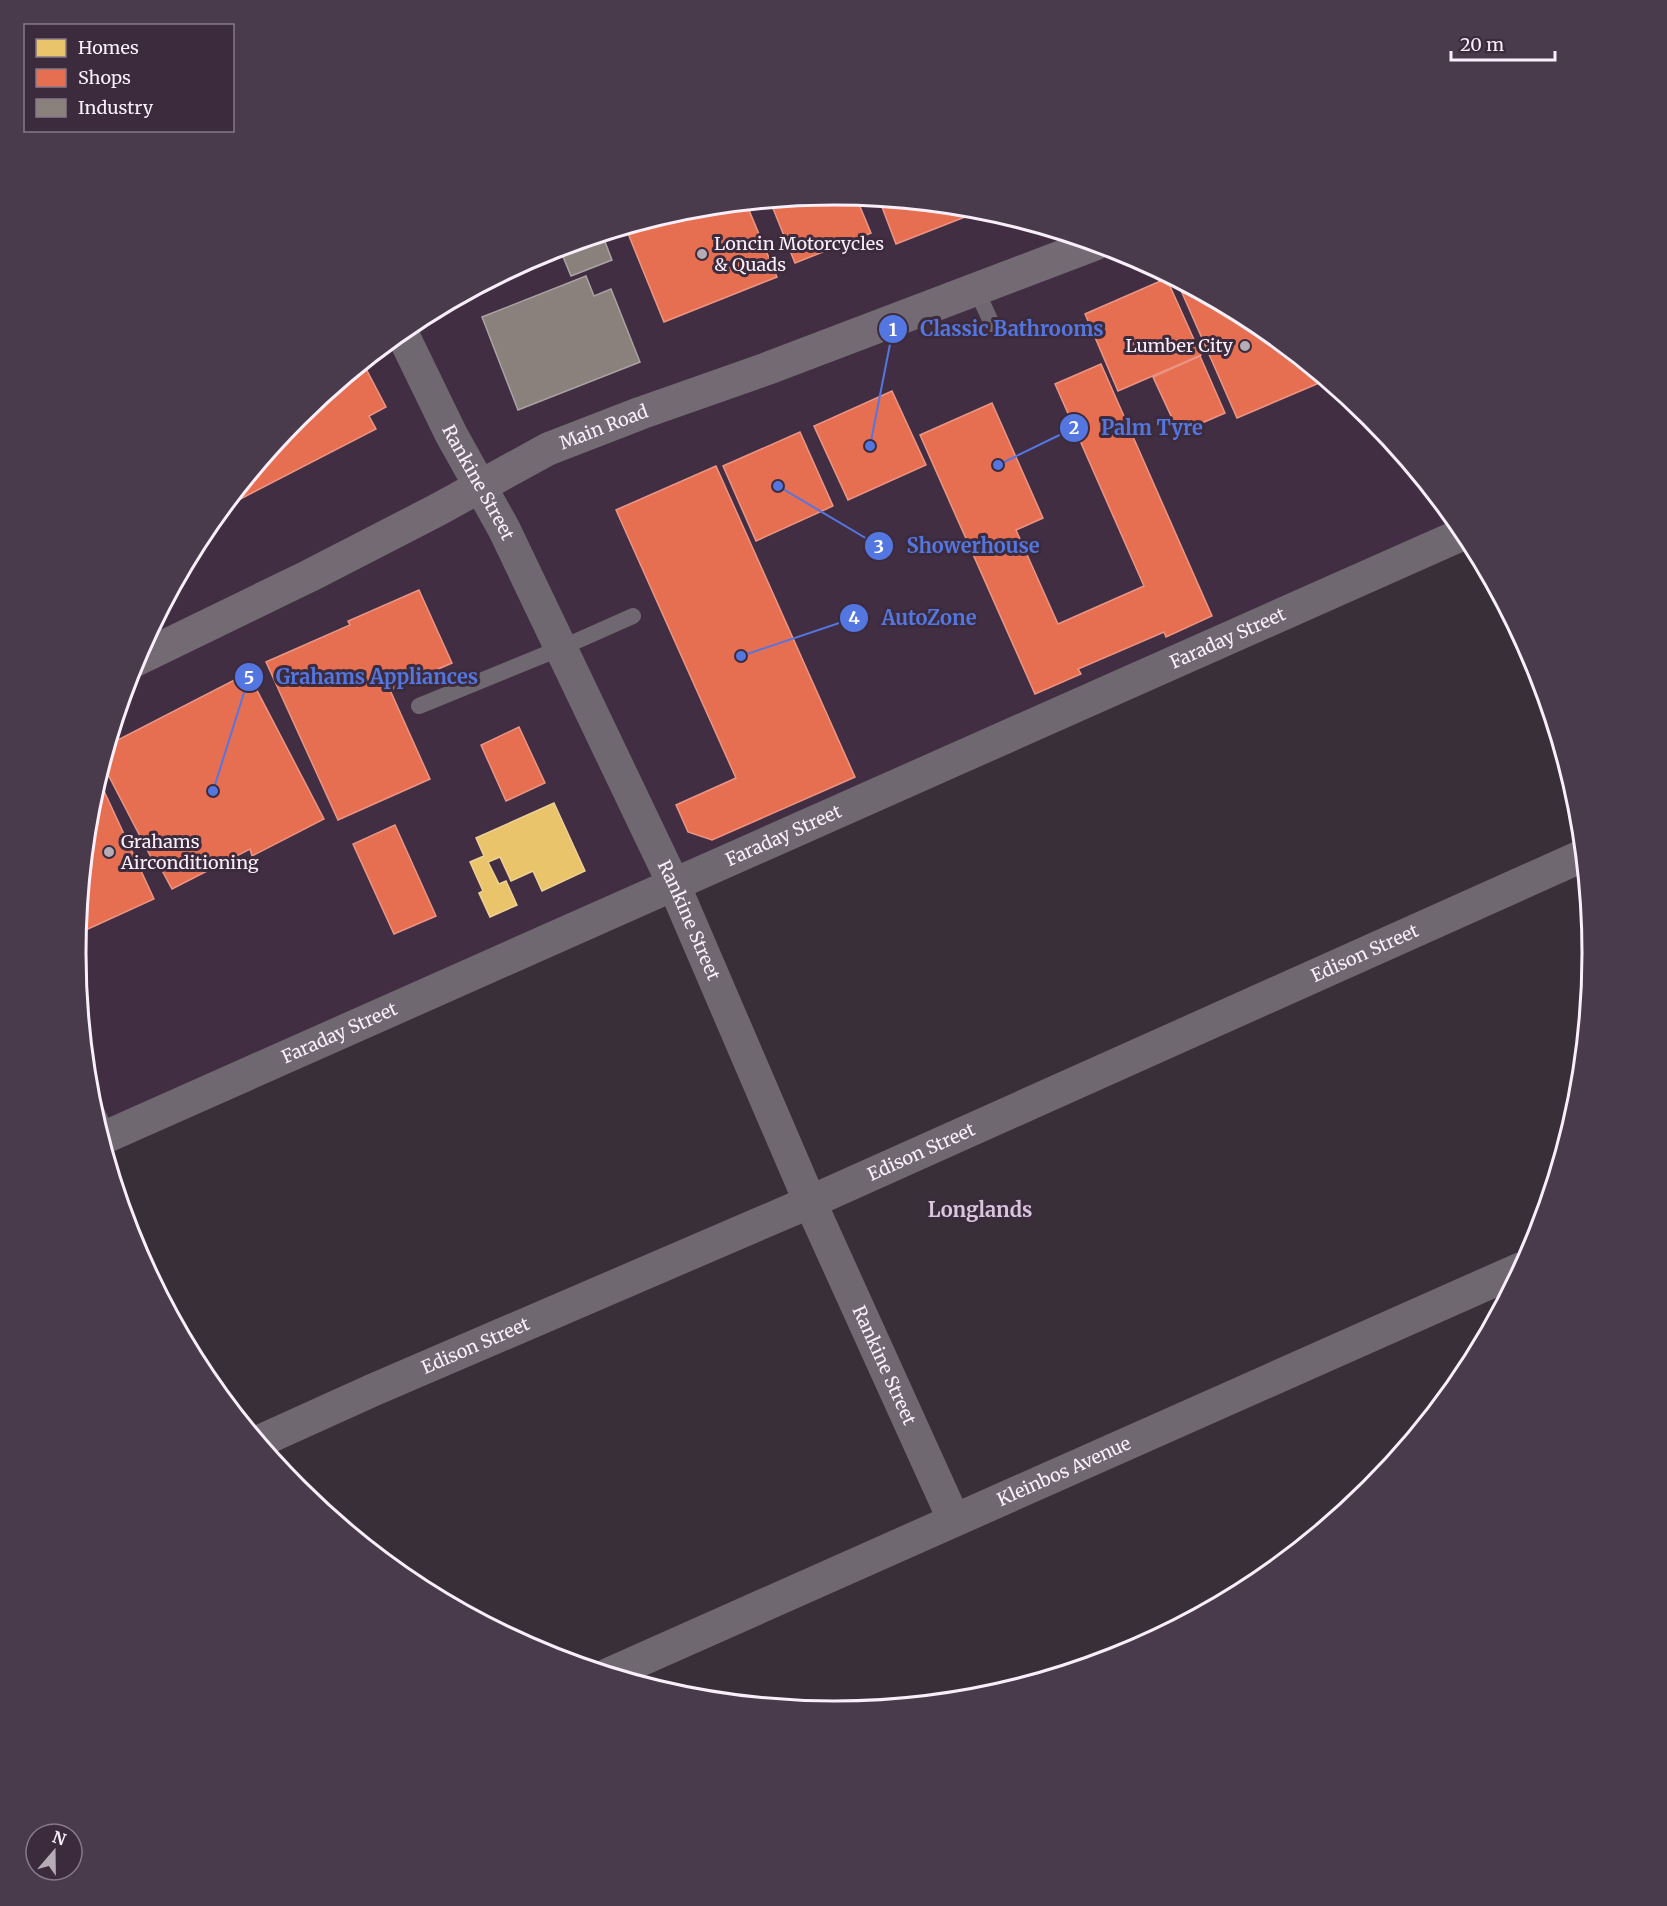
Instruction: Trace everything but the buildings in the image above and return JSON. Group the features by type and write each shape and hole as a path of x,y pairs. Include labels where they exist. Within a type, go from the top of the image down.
{"main road":[{"name":"Main Road","path":"148,654 309,576 548,449 641,412 766,369 1082,248"}],"street":[{"name":"Rankine Street","path":"405,340 451,434 504,530 674,885 810,1202 954,1520"},
{"name":"Faraday Street","path":"109,1136 1455,537"},
{"name":"Edison Street","path":"265,1439 384,1385 810,1202 1575,859"},
{"name":"Kleinbos Avenue","path":"619,1669 1509,1274"}],"lane":[{"path":"976,289 992,324"},
{"path":"419,706 633,616"}],"shaded area":[{"path":"834,205 931,211 1027,230 1120,262 1164,282 1208,305 1249,331 1327,391 1362,424 1396,460 1455,537 109,1139 92,1051 87,1002 87,904 92,855 111,759 125,713 142,667 163,622 212,537 240,498 271,460 340,391 418,331 503,282 547,262 640,230 736,211 785,207"}],"place":[{"name":"Loncin Motorcycles & Quads","path":"702,254"},
{"name":"Lumber City","path":"1245,346"},
{"name":"Classic Bathrooms","path":"870,446"},
{"name":"Palm Tyre","path":"998,465"},
{"name":"Showerhouse","path":"778,486"},
{"name":"AutoZone","path":"741,656"},
{"name":"Grahams Appliances","path":"213,791"},
{"name":"Grahams Airconditioning","path":"109,852"}],"district":[{"name":"Longlands","path":"980,1210"}]}
